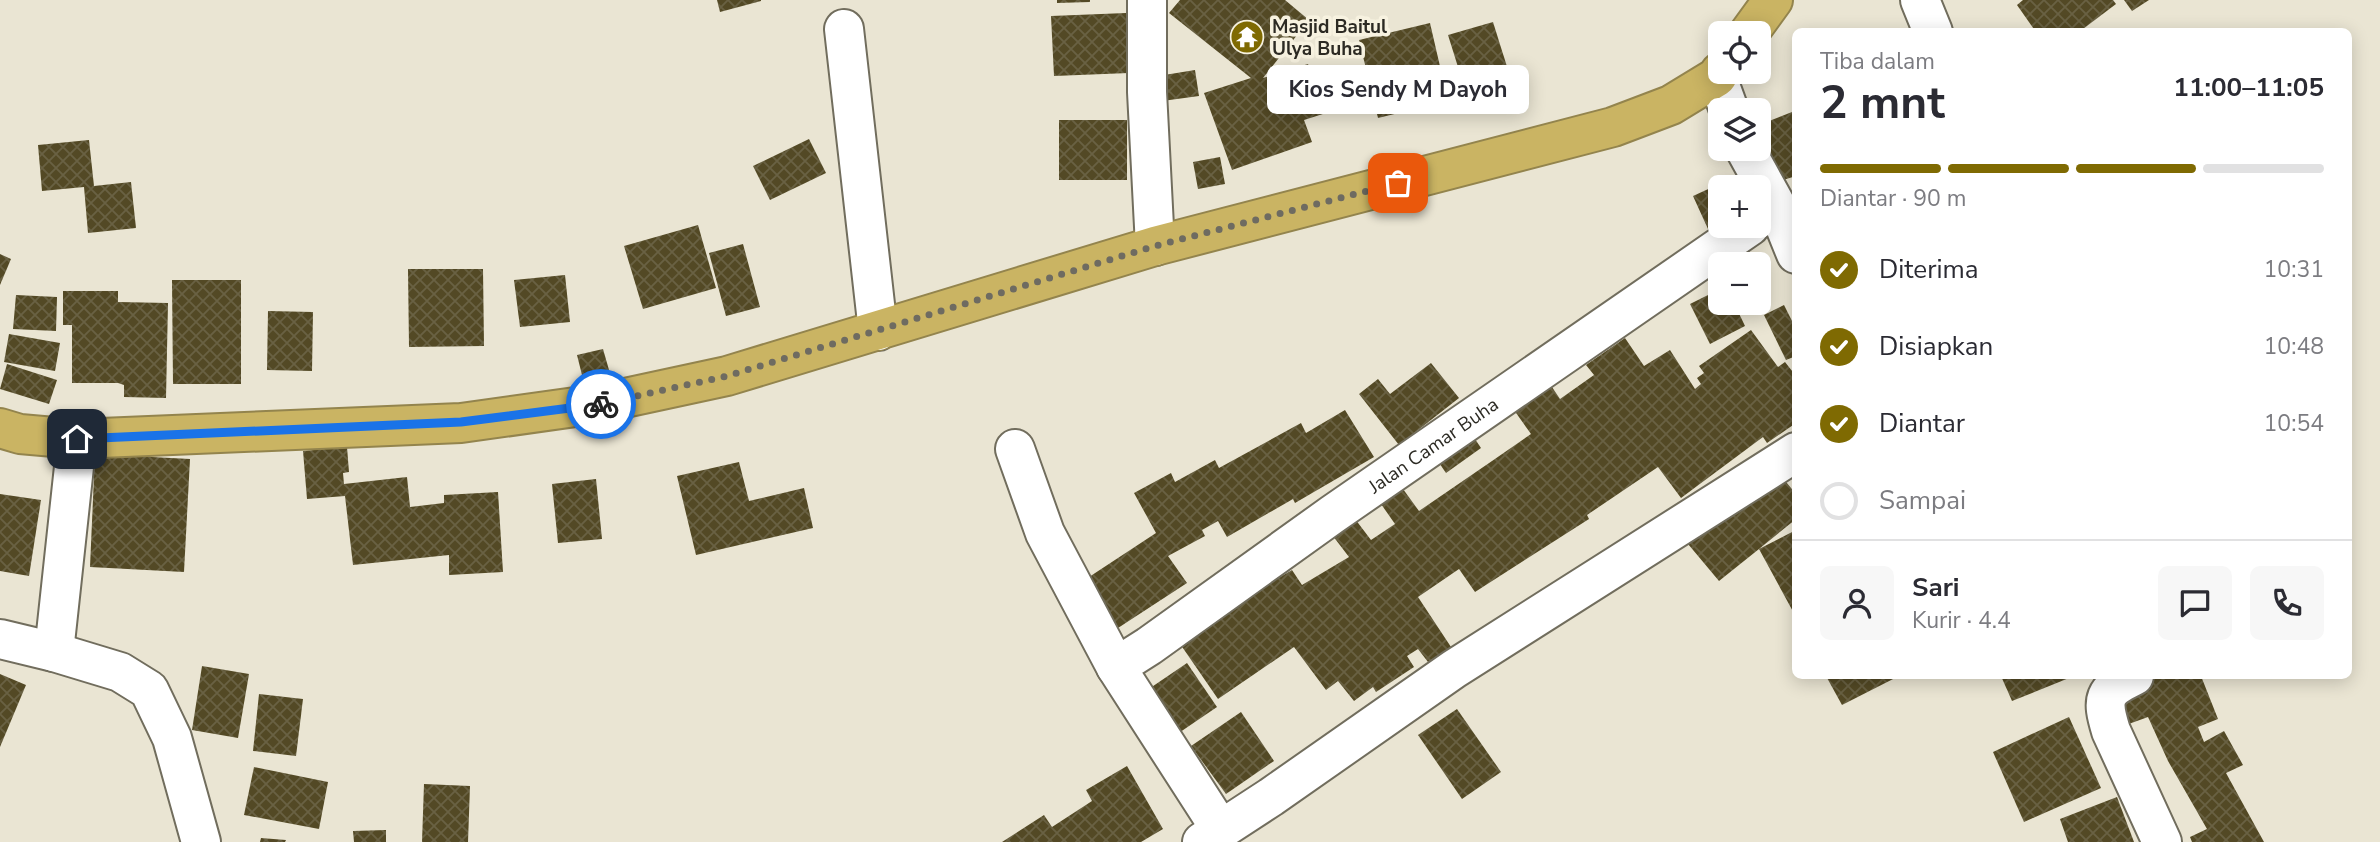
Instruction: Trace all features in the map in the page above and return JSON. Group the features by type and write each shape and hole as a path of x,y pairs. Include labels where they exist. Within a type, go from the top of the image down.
{"highway":[{"path":"1758,21 1773,0"},
{"path":"0,428 20,434 77,439 461,422 583,406 727,376 1155,246 1614,127 1722,86"}],"street":[{"path":"1147,0 1147,92 1155,246"},
{"path":"1920,0 1931,28"},
{"path":"844,29 878,331"},
{"path":"1771,227 1792,250"},
{"name":"Jalan Camar Buha","path":"1116,667 1732,238"},
{"path":"54,652 77,439"},
{"path":"1015,449 1045,533 1116,667 1212,836 1454,669 1792,455"},
{"path":"0,639 120,672 149,690 172,738 201,842"},
{"path":"2127,679 2114,685 2106,701 2106,715 2111,732 2162,842"}],"building":[{"path":"717,0 761,0 761,1 720,12"},
{"path":"1057,0 1090,0 1090,2 1057,3"},
{"path":"1180,0 1285,0 1309,20 1263,78 1308,64 1326,113 1304,120 1312,142 1232,170 1204,93 1251,78 1169,13"},
{"path":"2023,0 2113,0 2116,4 2084,28 2033,28 2017,5"},
{"path":"2124,0 2149,0 2132,11"},
{"path":"1126,13 1129,73 1054,76 1051,16"},
{"path":"1493,22 1514,89 1469,102 1448,35"},
{"path":"1430,23 1448,101 1378,118 1359,40"},
{"path":"1195,70 1199,96 1155,102 1152,77"},
{"path":"1792,112 1792,177 1780,181 1771,157 1771,120"},
{"path":"1059,120 1127,120 1127,180 1059,180"},
{"path":"809,139 826,173 770,200 753,166"},
{"path":"89,140 94,186 131,182 136,228 88,233 84,187 42,191 38,145"},
{"path":"1220,157 1225,184 1198,189 1193,162"},
{"path":"1708,189 1708,229 1693,196"},
{"path":"698,225 716,288 643,309 624,246"},
{"path":"743,244 760,307 726,316 709,253"},
{"path":"0,254 11,259 0,285"},
{"path":"408,269 483,269 484,346 409,347"},
{"path":"565,275 570,322 520,327 514,280"},
{"path":"172,280 241,280 241,384 173,384"},
{"path":"63,291 118,291 118,302 168,303 166,398 124,397 124,385 118,383 72,383 72,325 63,325"},
{"path":"16,295 57,297 56,331 13,329"},
{"path":"1708,295 1708,315 1740,315 1745,326 1710,344 1690,304"},
{"path":"1784,305 1792,321 1792,358 1786,360 1764,315 1771,315 1771,312"},
{"path":"268,311 313,312 312,371 267,370"},
{"path":"1751,330 1778,367 1785,362 1792,371 1792,426 1767,443 1763,437 1681,498 1658,467 1587,515 1589,519 1475,592 1459,569 1418,597 1451,647 1428,662 1418,649 1407,656 1414,667 1376,692 1373,687 1354,701 1338,681 1326,690 1294,647 1218,699 1176,638 1292,570 1302,585 1349,557 1326,527 1349,511 1371,540 1395,524 1381,504 1403,489 1419,511 1531,434 1509,403 1546,378 1560,399 1594,375 1586,365 1625,338 1644,366 1670,350 1695,389 1701,384 1697,378 1704,373 1699,366"},
{"path":"9,334 60,343 55,371 4,362"},
{"path":"603,349 613,384 586,391 577,355"},
{"path":"1431,363 1459,398 1399,445 1359,394 1378,379 1390,394"},
{"path":"7,364 57,380 49,404 0,389"},
{"path":"1345,410 1374,457 1295,503 1293,499 1227,537 1218,521 1202,530 1205,536 1168,556 1187,583 1118,628 1086,579 1156,533 1134,493 1171,473 1175,482 1215,460 1219,468 1301,423 1306,433"},
{"path":"1467,427 1481,448 1446,473 1431,451"},
{"path":"347,447 349,472 343,473 344,484 407,477 410,507 444,503 444,495 498,492 503,572 449,575 449,555 353,565 345,496 307,499 303,451"},
{"path":"95,454 190,459 184,572 90,567"},
{"path":"739,462 749,501 804,488 813,528 696,555 677,476"},
{"path":"1777,471 1792,489 1792,522 1719,581 1688,544"},
{"path":"596,479 602,539 558,543 552,484"},
{"path":"0,494 41,500 29,576 0,571"},
{"path":"1792,532 1792,610 1759,549"},
{"path":"1187,663 1217,707 1167,741 1137,697"},
{"path":"202,666 249,674 238,738 192,730"},
{"path":"0,674 26,685 0,747"},
{"path":"1828,679 1893,679 1842,705"},
{"path":"2002,679 2067,679 2012,701"},
{"path":"2138,679 2202,679 2218,719 2198,727 2204,742 2224,731 2243,765 2226,773 2264,842 2192,842 2190,837 2207,829 2168,761 2148,717 2126,725 2113,688"},
{"path":"259,694 303,699 296,756 253,751"},
{"path":"1457,709 1501,772 1462,799 1418,735"},
{"path":"1241,712 1274,761 1226,794 1191,746"},
{"path":"2069,717 2101,788 2024,822 1993,752"},
{"path":"1127,766 1163,829 1141,842 1002,842 1044,815 1052,827 1092,801 1086,790"},
{"path":"254,767 328,782 319,829 244,815"},
{"path":"424,784 470,786 468,842 422,842"},
{"path":"2117,797 2134,842 2068,842 2060,819"},
{"path":"386,830 386,842 354,842 353,831"},
{"path":"261,838 286,840 260,842"}],"way so far":[{"path":"601,404 727,376 1155,246 1398,183"}],"place":[{"name":"Masjid Baitul Ulya Buha","path":"1247,37"},
{"name":"Kios Sendy M Dayoh","path":"1398,183"}],"route":[{"path":"77,439 461,422 601,404"}]}
